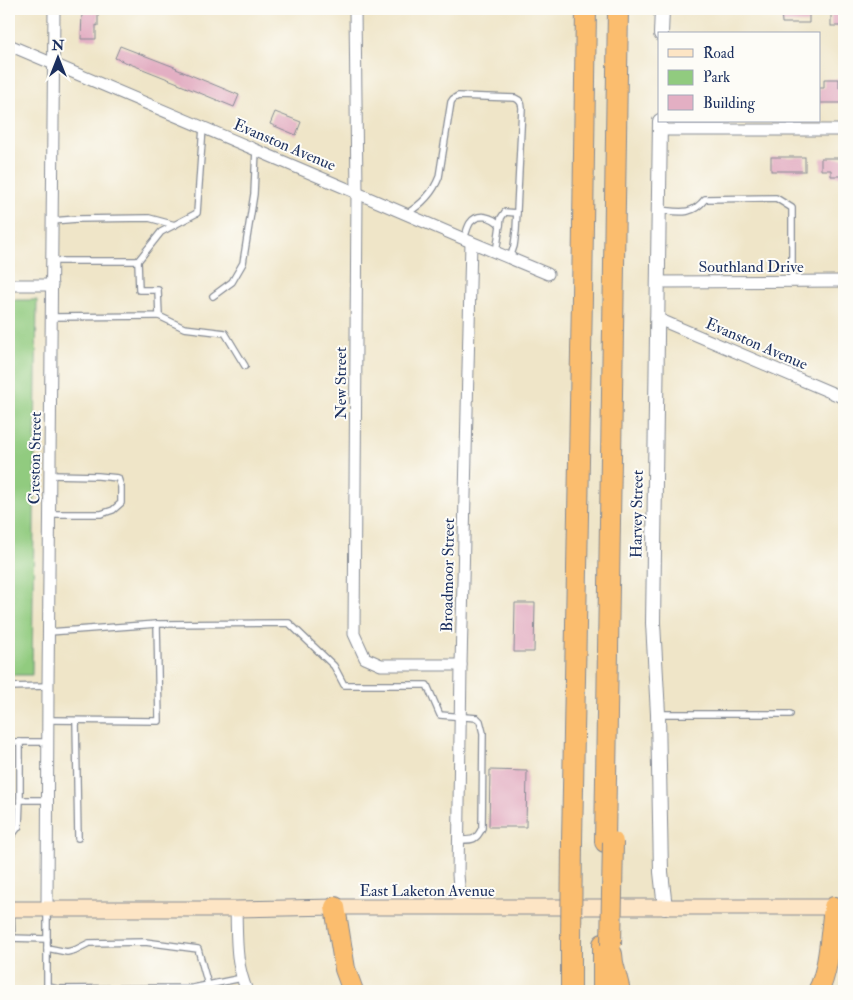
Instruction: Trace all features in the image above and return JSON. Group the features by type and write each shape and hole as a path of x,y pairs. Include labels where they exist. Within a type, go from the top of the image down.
{"highway":[{"path":"571,991 586,9"},
{"path":"603,991 607,945 609,842 607,753 618,9"},
{"path":"335,907 335,951 346,991"},
{"path":"335,907 345,969 353,991"},
{"path":"818,991 826,967 839,907"},
{"path":"830,991 837,965 839,907"},
{"path":"607,945 620,991"},
{"path":"558,991 571,947"}],"main road":[{"name":"East Laketon Avenue","path":"10,909 839,907"}],"street":[{"name":"Creston Street","path":"47,908 54,9"},
{"name":"New Street","path":"355,9 357,193 354,634 364,658 381,665 461,665"},
{"path":"661,32 662,9"},
{"name":"Evanston Avenue","path":"9,45 548,274"},
{"path":"659,126 844,130"},
{"name":"Harvey Street","path":"659,126 653,614 658,714 661,872 665,908"},
{"name":"Broadmoor Street","path":"462,907 458,875 468,241"},
{"name":"Southland Drive","path":"657,282 844,281"},
{"path":"9,285 52,285"},
{"name":"Evanston Avenue","path":"656,318 844,398"},
{"path":"236,909 237,957 247,991"}],"lane":[{"path":"406,214 422,203 440,177 453,99 458,96 515,98 522,104 515,242 510,258"},
{"path":"159,316 158,290 139,290 138,261 161,232 197,213 203,127"},
{"path":"213,296 232,282 243,264 254,194 256,149"},
{"path":"658,210 686,213 696,208 705,198 776,198 792,208 792,282"},
{"path":"496,253 500,218 505,212 517,213"},
{"path":"468,241 470,224 473,220 490,217 500,224"},
{"path":"52,221 149,218 175,225"},
{"path":"52,261 138,261"},
{"path":"51,317 159,316 184,328 225,332 245,366"},
{"path":"49,514 100,514 113,510 120,503 121,487 118,478 50,474"},
{"path":"49,632 157,624 289,623 334,666 344,685 427,685 440,716 476,718 480,721 483,733 482,828 478,836 473,839 459,840"},
{"path":"48,720 159,721 157,624"},
{"path":"9,687 48,686"},
{"path":"658,714 790,714"},
{"path":"76,721 78,838"},
{"path":"9,742 48,742"},
{"path":"9,839 20,822 20,742"},
{"path":"20,800 48,800"},
{"path":"47,908 47,989 193,988 242,978"},
{"path":"10,909 11,938 47,939"},
{"path":"47,948 67,952 89,943 146,942 198,949 208,985"}],"green space":[{"path":"9,300 37,300 32,675 9,675"}],"building":[{"path":"809,9 809,23 782,23 781,10"},
{"path":"831,9 844,9 844,26 831,26"},
{"path":"82,13 98,13 96,39 81,39"},
{"path":"120,46 239,95 234,107 115,58"},
{"path":"824,79 839,79 839,88 844,88 844,103 820,103 820,88 824,88"},
{"path":"275,112 301,122 296,135 270,124"},
{"path":"771,157 805,157 805,171 771,171"},
{"path":"821,158 844,158 844,176 831,176 831,170 821,170"},
{"path":"515,603 535,603 534,652 514,652"},
{"path":"490,770 527,771 526,827 489,827"}]}
